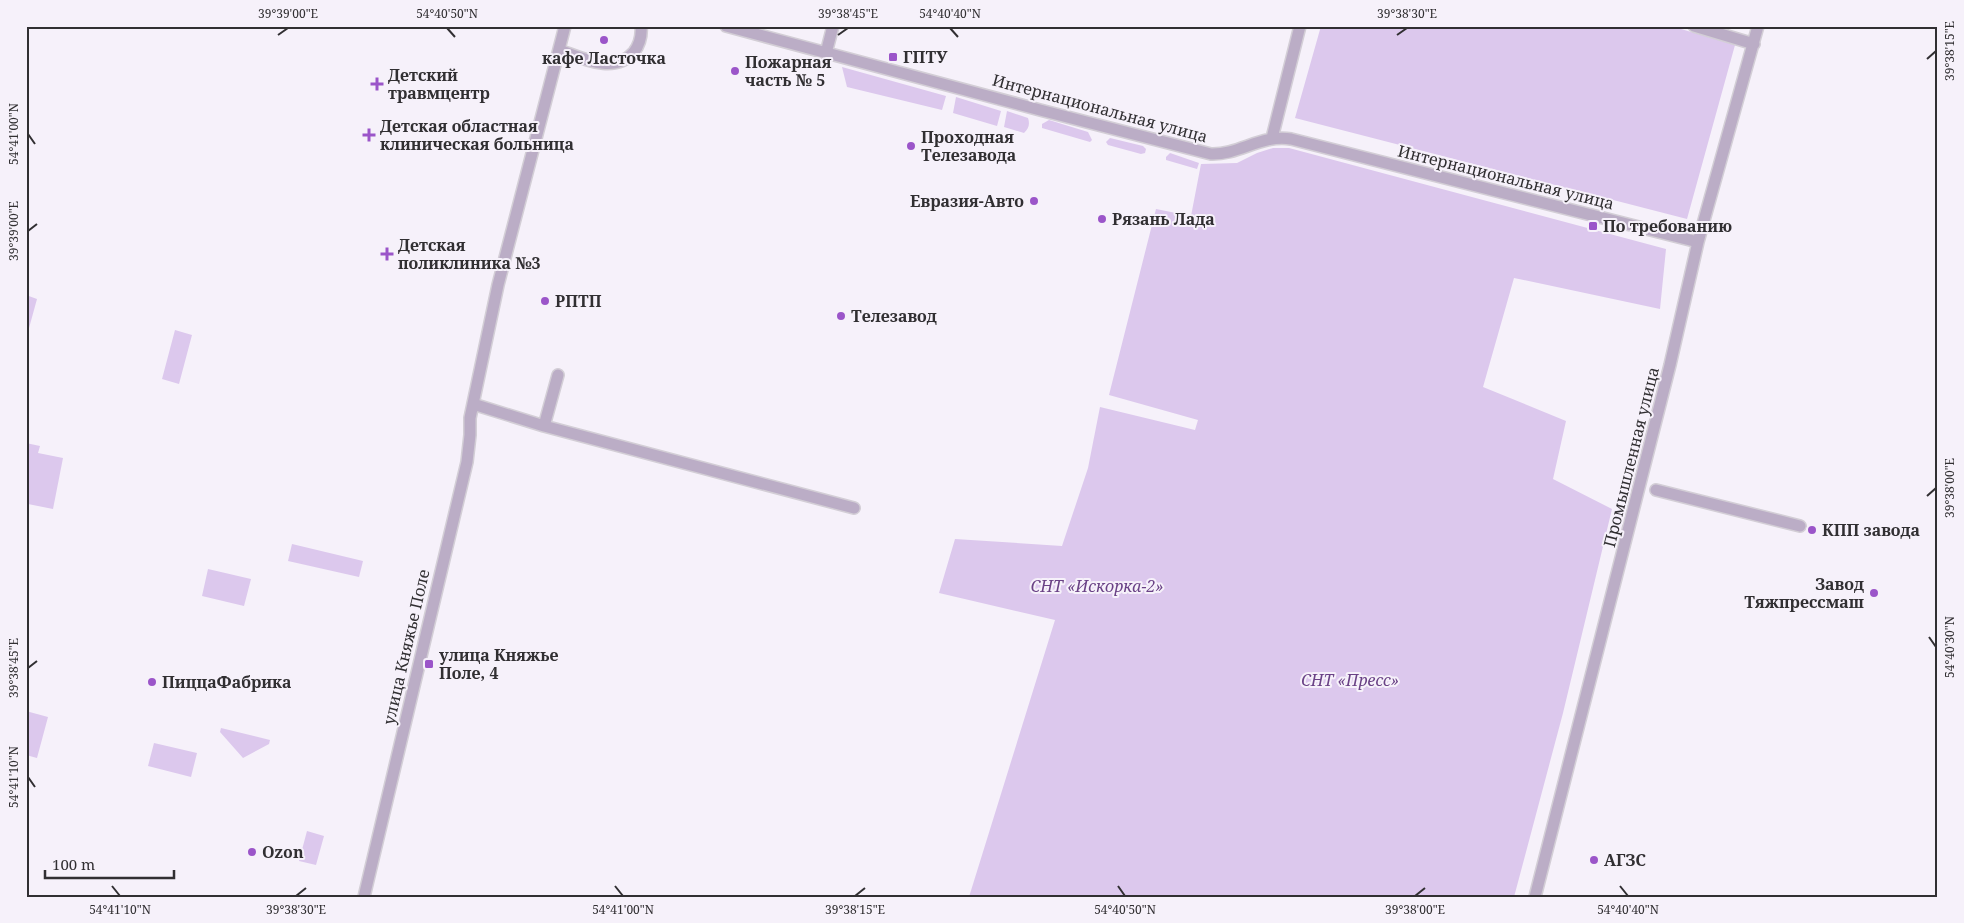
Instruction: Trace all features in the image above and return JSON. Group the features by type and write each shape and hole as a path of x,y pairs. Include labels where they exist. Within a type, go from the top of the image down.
{"street":[{"path":"565,26 498,285 473,404 544,426 854,508"},
{"path":"559,50 595,62 612,64 619,62 631,55 636,49 641,40 641,26"},
{"name":"Интернациональная улица","path":"726,26 1049,113 1211,154 1229,153 1272,138 1291,139 1698,242"},
{"path":"826,53 833,26"},
{"path":"1272,138 1300,26"},
{"path":"1694,26 1754,44"},
{"name":"Промышленная улица","path":"1535,897 1670,365 1698,242 1758,26"},
{"path":"544,426 558,375"},
{"name":"улица Княжье Поле","path":"364,897 467,462 470,418 473,404"},
{"path":"1656,490 1800,526"}],"green space":[{"path":"1321,26 1671,26 1735,45 1687,219 1295,118"},
{"path":"842,67 946,96 942,110 847,87"},
{"path":"956,97 1001,111 997,126 953,113"},
{"path":"1007,111 1028,118 1029,126 1024,133 1004,127"},
{"path":"1049,120 1088,132 1092,140 1090,142 1042,128 1042,124"},
{"path":"1110,138 1143,146 1146,149 1145,153 1141,154 1108,145 1106,142"},
{"name":"СНТ «Пресс»","path":"1273,148 1289,148 1666,249 1660,309 1514,278 1483,387 1566,421 1553,479 1612,509 1563,713 1514,897 969,897 1055,620 939,593 955,539 1062,546 1088,468 1100,407 1195,430 1198,420 1109,395 1156,209 1191,216 1201,164 1237,163 1257,153"},
{"path":"1170,153 1199,163 1197,169 1166,160"},
{"path":"26,295 37,299 26,339"},
{"path":"175,330 192,335 179,384 162,379"},
{"path":"26,443 40,446 38,453 63,458 53,509 28,504 26,506"},
{"path":"292,544 363,561 359,577 288,561"},
{"path":"208,569 251,579 244,606 202,596"},
{"path":"26,711 48,717 37,758 26,755"},
{"path":"221,728 270,740 269,744 243,758 220,732"},
{"path":"154,743 197,753 191,777 148,766"},
{"path":"307,831 324,836 316,865 299,861"}],"place":[{"name":"кафе Ласточка","path":"604,40"},
{"name":"ГПТУ","path":"893,57"},
{"name":"Пожарная часть № 5","path":"735,71"},
{"name":"Детский травмцентр","path":"377,84"},
{"name":"Детская областная клиническая больница","path":"369,135"},
{"name":"Проходная Телезавода","path":"911,146"},
{"name":"Евразия-Авто","path":"1034,201"},
{"name":"Рязань Лада","path":"1102,219"},
{"name":"По требованию","path":"1593,226"},
{"name":"Детская поликлиника №3","path":"387,254"},
{"name":"РПТП","path":"545,301"},
{"name":"Телезавод","path":"841,316"},
{"name":"КПП завода","path":"1812,530"},
{"name":"Завод Тяжпрессмаш","path":"1874,593"},
{"name":"улица Княжье Поле, 4","path":"429,664"},
{"name":"ПиццаФабрика","path":"152,682"},
{"name":"Ozon","path":"252,852"},
{"name":"АГЗС","path":"1594,860"}],"park label":[{"name":"СНТ «Искорка-2»","path":"1097,586"}]}
